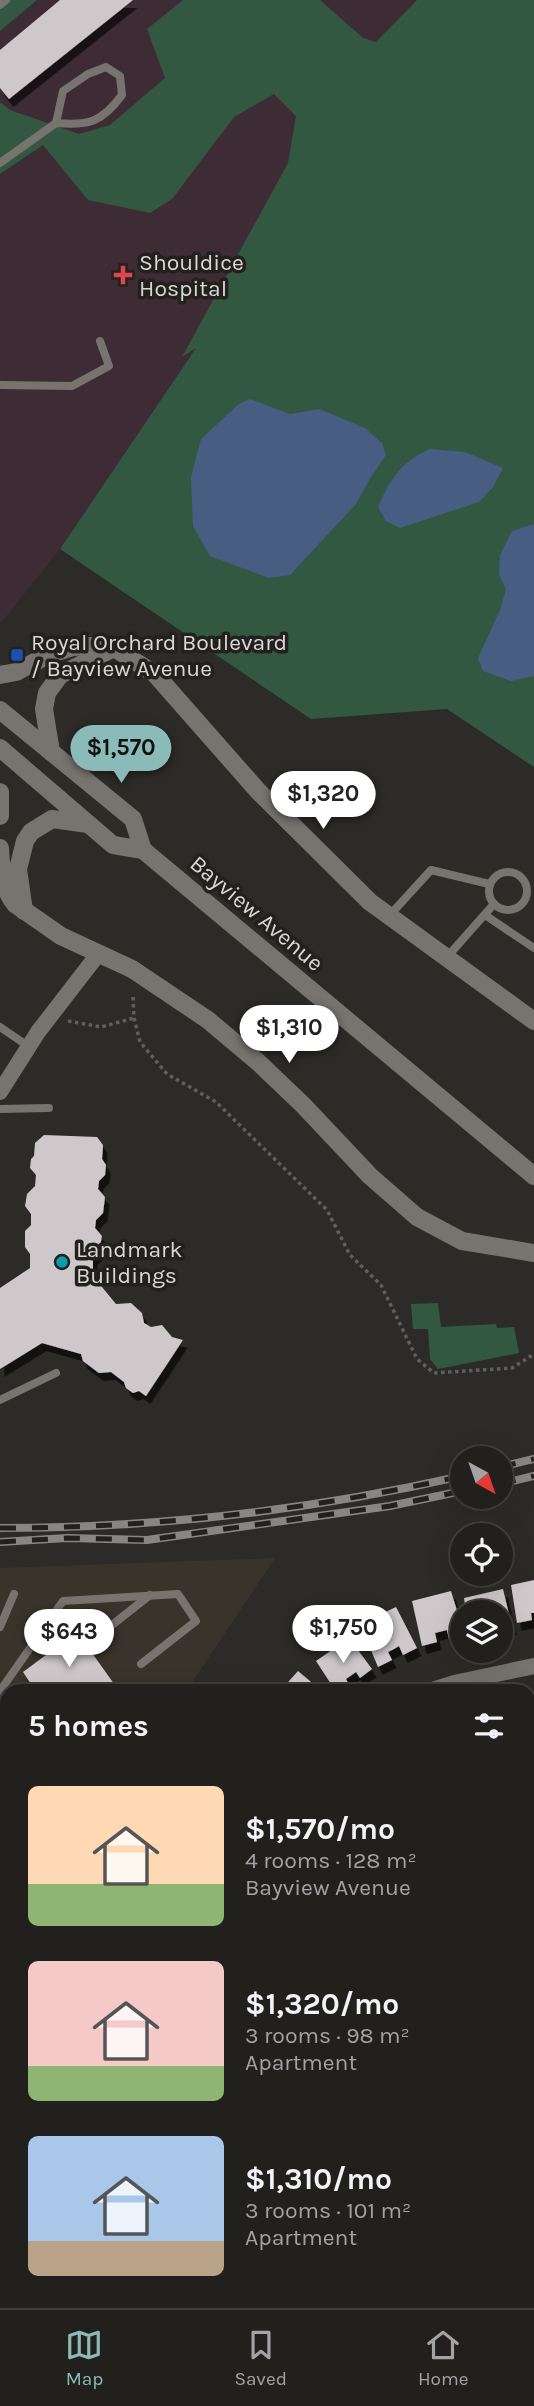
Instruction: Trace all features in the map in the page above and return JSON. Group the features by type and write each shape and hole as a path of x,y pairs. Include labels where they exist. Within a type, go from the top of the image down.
{"main road":[{"path":"0,675 16,672 48,655 73,647 114,648 155,674 258,791 370,902 534,1021"},
{"path":"51,752 44,709 47,692 60,675 114,648"},
{"path":"0,710 133,819 143,850"},
{"name":"Bayview Avenue","path":"0,748 113,845 143,850 534,1176"},
{"path":"0,792 0,816"},
{"path":"24,911 18,869 25,841 31,832 52,819 88,824"},
{"path":"0,848 2,874 9,897 24,911 61,936 132,969 218,1028 258,1062 370,1176 417,1217 462,1241 534,1253"}],"street":[{"path":"0,1092 28,1046 99,953"},
{"path":"451,1684 534,1667"}],"lane":[{"path":"0,5 6,0"},
{"path":"0,163 56,123 81,125 108,113 122,95 120,76 106,67 88,74 64,91 56,123"},
{"path":"0,384 72,386 109,366 100,341"},
{"path":"389,916 431,870 489,884"},
{"path":"509,871 521,876 527,888 525,901 508,910 494,904 489,897 489,884 497,875 509,871"},
{"path":"446,958 494,904"},
{"path":"485,915 534,948"},
{"path":"0,1027 28,1046"},
{"path":"0,1109 49,1108"},
{"path":"0,1400 56,1373"},
{"path":"0,1628 14,1594"},
{"path":"5,1684 63,1601 178,1594 196,1621 141,1664"},
{"path":"112,1625 150,1595"}],"path":[{"path":"133,997 134,1018 141,1042 167,1074 216,1102 327,1210 350,1255 380,1284 417,1359 434,1374 512,1368 534,1354"},
{"path":"66,1021 102,1027 134,1018"}],"shaded area":[{"name":"Shouldice Hospital","path":"0,0 431,0 60,549 0,624"},
{"path":"275,1558 191,1684 0,1684 0,1568"}],"green space":[{"path":"0,0 37,0 0,31"},
{"path":"183,0 320,0 363,38 376,42 417,0 534,0 534,767 447,709 311,719 60,549 196,348 182,357 288,163 296,116 274,94 234,117 172,199 150,213 88,200 43,145 0,174 0,102 10,110 79,134 110,125 165,78 147,29"},
{"path":"438,1303 441,1327 496,1324 497,1328 514,1327 519,1353 438,1369 430,1359 428,1329 413,1329 411,1304"}],"water":[{"path":"250,399 290,414 319,409 365,428 382,443 386,455 356,504 290,575 269,578 210,556 193,526 191,477 201,439 239,404"},
{"path":"430,449 465,452 503,468 493,487 479,502 400,528 386,521 378,507 387,488 404,465"},
{"path":"534,524 534,676 511,681 483,671 478,658 506,590 499,574 500,555 512,531"}],"building":[{"path":"60,0 133,0 9,99 0,88 0,50"},
{"name":"Landmark Buildings","path":"44,1135 97,1137 103,1145 105,1175 99,1181 98,1189 105,1197 103,1213 96,1220 95,1228 102,1236 99,1251 93,1257 93,1276 116,1304 131,1303 142,1313 144,1323 151,1327 162,1325 172,1337 183,1340 146,1396 139,1391 133,1393 111,1372 99,1373 83,1361 81,1354 42,1343 0,1369 0,1288 30,1268 30,1254 25,1247 25,1231 31,1225 31,1214 25,1206 27,1194 35,1186 36,1175 30,1168 35,1143"},
{"path":"534,1580 532,1620 517,1623 513,1585"},
{"path":"503,1589 506,1600 464,1600"},
{"path":"451,1591 454,1600 450,1600 450,1639 447,1630 435,1633 437,1642 422,1646 412,1601"},
{"path":"396,1607 417,1648 403,1655 399,1646 388,1652 392,1660 378,1667 360,1624"},
{"path":"77,1632 114,1684 31,1684 23,1672"},
{"path":"349,1638 372,1669 360,1678 356,1672 346,1679 348,1684 331,1684 316,1661"},
{"path":"298,1671 314,1684 286,1684"}],"railway":[{"path":"513,1464 534,1459"},
{"path":"513,1481 534,1476"},
{"path":"0,1528 116,1525 232,1515 348,1498 450,1479"},
{"path":"0,1542 67,1538 147,1540 390,1506 450,1494"}],"place":[{"name":"Shouldice Hospital","path":"123,275"},
{"name":"Royal Orchard Boulevard / Bayview Avenue","path":"17,655"},
{"name":"Landmark Buildings","path":"62,1262"}]}
